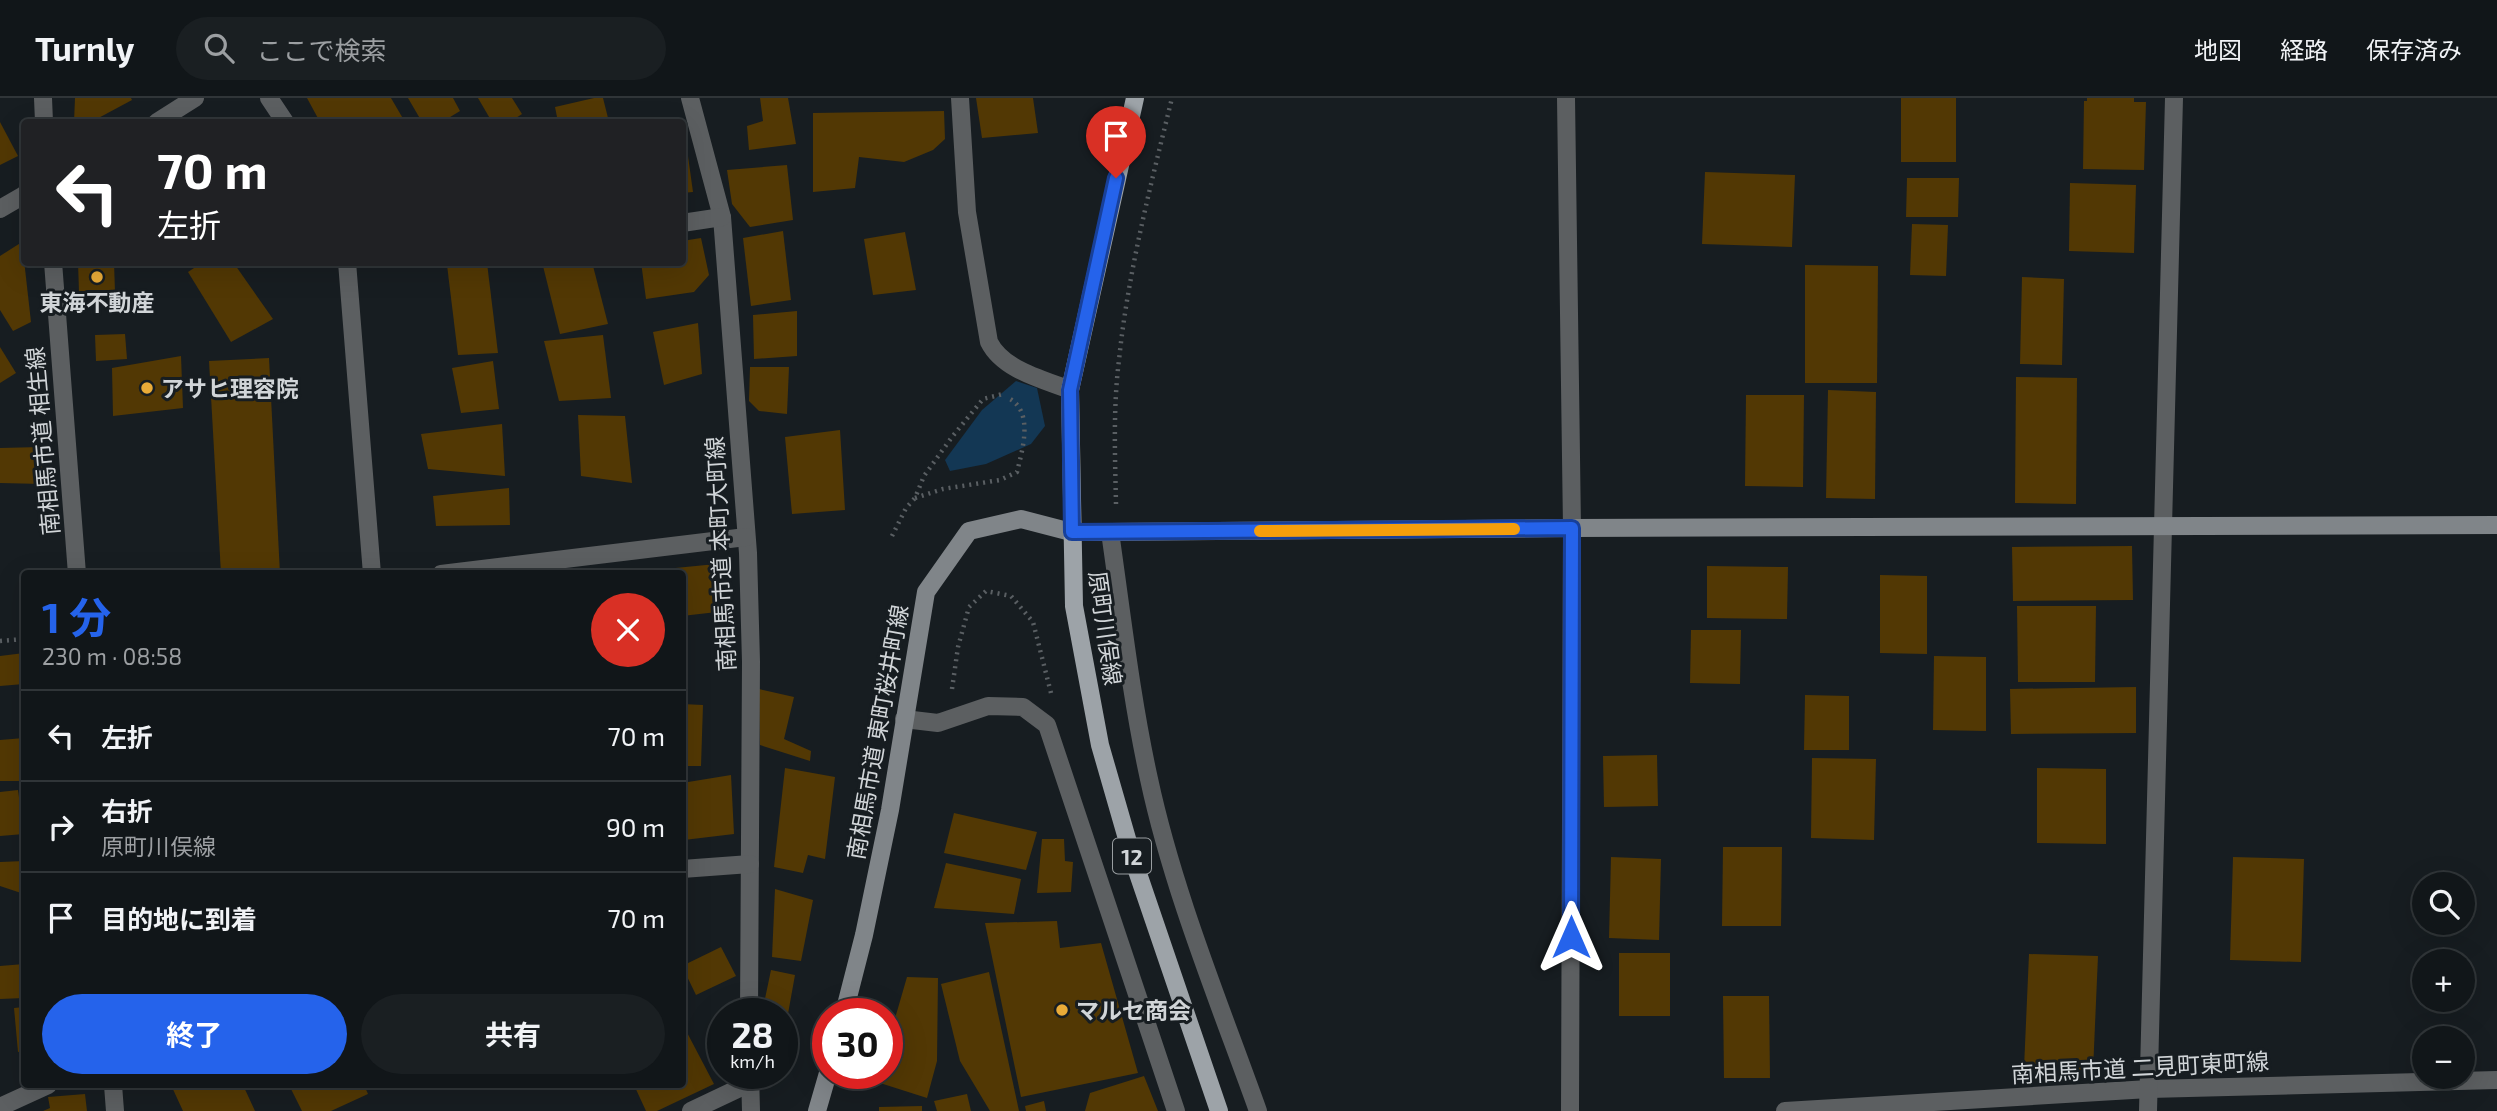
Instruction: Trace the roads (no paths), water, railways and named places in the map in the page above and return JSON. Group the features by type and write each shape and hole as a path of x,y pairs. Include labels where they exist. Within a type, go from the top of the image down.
{"main road":[{"name":"原町川俣線","path":"1135,98 1070,390 1074,607 1100,745 1132,856 1219,1111"}],"street":[{"path":"43,98 44,119"},
{"path":"162,119 195,98"},
{"path":"269,98 283,119"},
{"name":"南相馬市道 本町大町線","path":"690,98 722,217 746,537 751,662 749,998"},
{"path":"960,98 967,212 989,342 996,355 1016,368 1070,390"},
{"path":"1566,98 1572,528 1570,1111"},
{"path":"2148,1111 2174,98"},
{"path":"0,209 21,197"},
{"path":"686,222 722,217"},
{"name":"南相馬市道 相生線","path":"53,266 77,570"},
{"path":"347,266 372,570"},
{"name":"南相馬市道 東町桜井町線","path":"848,998 890,810 926,592 969,531 1021,519 1072,532 1110,533 1572,528 2497,525"},
{"path":"1110,533 1128,663 1149,780 1181,894 1258,1111"},
{"path":"474,570 746,537"},
{"path":"904,719 938,723 988,706 1023,707 1047,725 1176,1111"},
{"path":"686,869 750,864"},
{"name":"南相馬市道 二見町東町線","path":"1785,1111 2149,1089 2497,1080"},
{"path":"0,1107 41,1088"},
{"path":"113,1088 115,1111"},
{"path":"691,1111 730,1089"},
{"path":"750,1089 751,1111"},
{"path":"817,1111 823,1089"}],"place":[{"name":"東海不動産","path":"97,277"},
{"name":"アサヒ理容院","path":"147,388"},
{"name":"マルセ商会","path":"1062,1010"}]}
